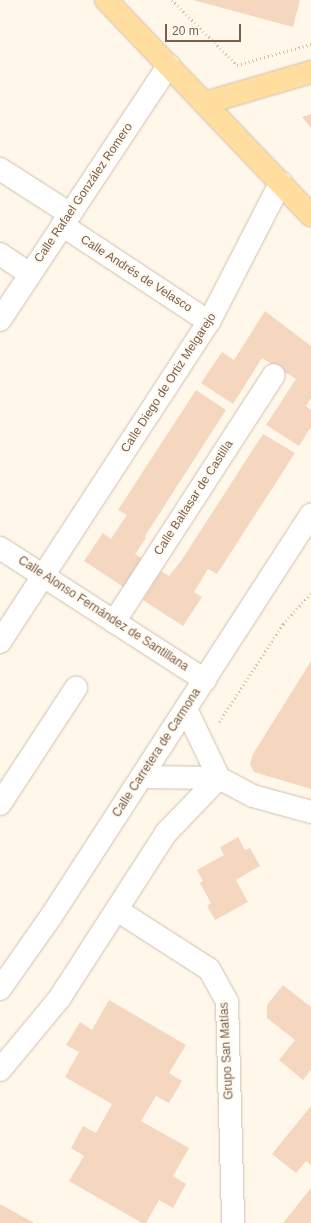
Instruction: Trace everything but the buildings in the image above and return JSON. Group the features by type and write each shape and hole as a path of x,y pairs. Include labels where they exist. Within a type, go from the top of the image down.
{"main road":[{"path":"106,0 282,182 311,215"},
{"path":"205,103 311,72"}],"street":[{"name":"Calle Rafael González Romero","path":"0,320 169,65"},
{"name":"Calle Andrés de Velasco","path":"0,169 66,220 209,322"},
{"name":"Calle Diego de Ortiz Melgarejo","path":"0,642 209,322 282,182"},
{"path":"0,254 30,274"},
{"name":"Calle Baltasar de Castilla","path":"114,622 274,375"},
{"name":"Calle Carretera de Carmona","path":"0,989 142,777 311,515"},
{"name":"Calle Alonso Fernández de Santillana","path":"0,548 205,680"},
{"path":"0,804 76,688"},
{"path":"186,709 219,778"},
{"path":"142,777 219,778 253,796 311,812"},
{"path":"0,1070 59,999 166,833 219,778"},
{"name":"Grupo San Matías","path":"117,910 209,969 227,1002 233,1223"}],"path":[{"path":"172,0 237,65 311,44"},
{"path":"217,725 283,624 311,593"}]}
